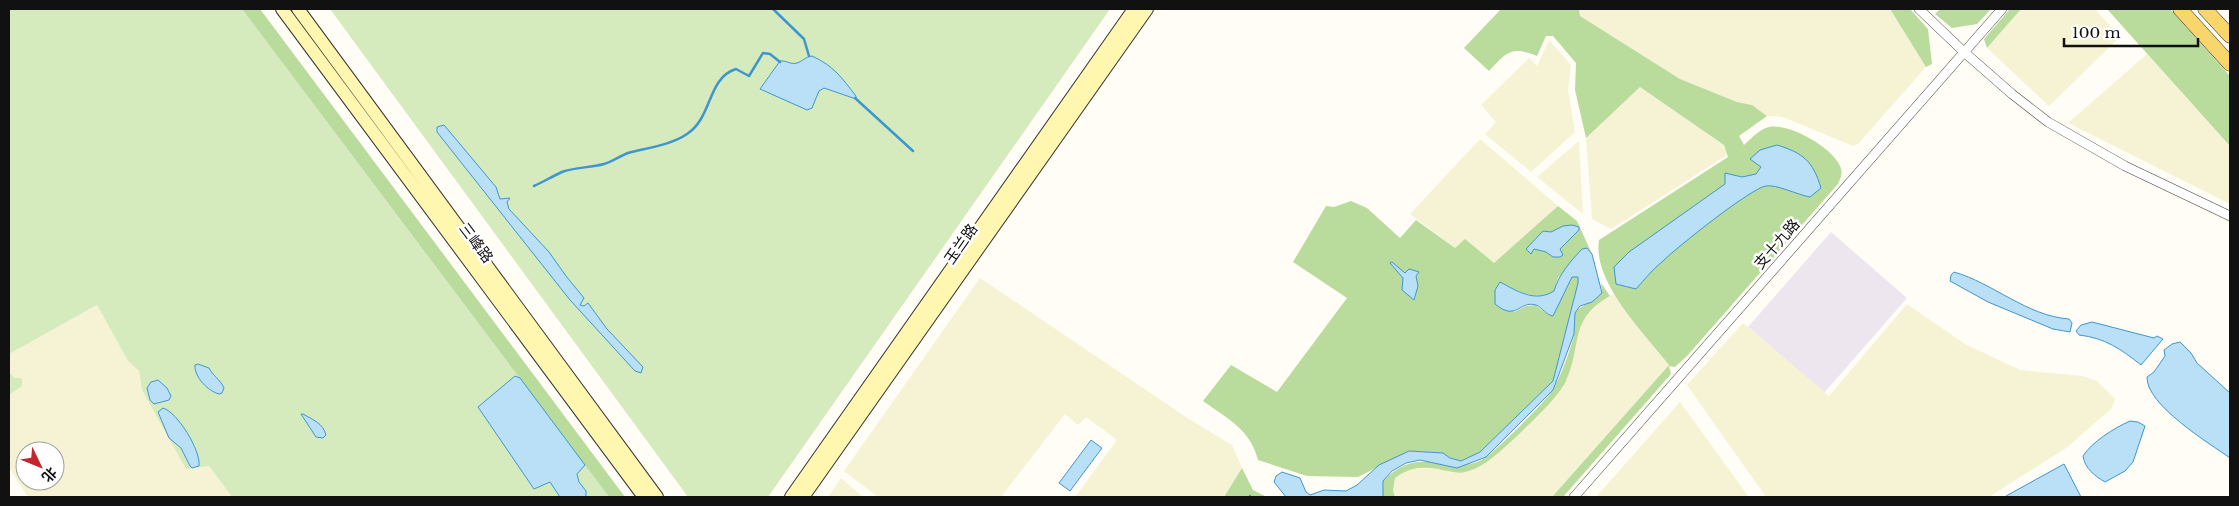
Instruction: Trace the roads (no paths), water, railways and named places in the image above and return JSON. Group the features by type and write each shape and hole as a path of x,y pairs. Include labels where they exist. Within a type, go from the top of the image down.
{"main road":[{"name":"三峰路","path":"282,9 644,497"},
{"name":"三峰路","path":"298,9 657,497"},
{"name":"玉兰路","path":"792,497 1134,9"},
{"name":"玉兰路","path":"803,497 1147,9"},
{"path":"2180,9 2230,64"},
{"path":"2205,9 2230,36"}],"street":[{"path":"1919,9 1964,52 2012,94 2048,122 2074,139 2151,179 2230,216"},
{"name":"支十九路","path":"1574,497 2002,9"}],"water":[{"path":"812,56 837,73 856,96 856,99 824,88 819,91 812,108 807,110 760,89 780,61 795,63"},
{"path":"444,125 496,187 500,199 510,198 507,202 509,209 549,252 584,298 580,305 584,306 588,303 607,329 643,367 641,373 635,371 570,300 437,132 437,127"},
{"path":"1777,145 1794,151 1806,159 1814,171 1821,188 1810,197 1770,186 1758,189 1730,207 1682,244 1656,267 1636,289 1616,284 1614,267 1629,252 1725,184 1725,173 1742,177 1756,174 1761,167 1750,159 1760,150"},
{"path":"1572,225 1579,227 1579,230 1560,249 1563,255 1560,257 1553,257 1546,252 1534,249 1531,254 1526,249 1543,231 1551,232 1563,226"},
{"path":"1587,248 1592,254 1602,293 1592,302 1580,306 1575,313 1574,334 1553,390 1486,457 1457,468 1420,460 1406,463 1392,471 1383,481 1383,497 1286,497 1274,482 1276,476 1282,472 1300,478 1306,492 1310,495 1324,490 1346,491 1357,485 1379,465 1409,451 1443,453 1450,458 1461,461 1480,452 1553,381 1578,277 1572,277 1553,316 1536,305 1530,304 1513,311 1502,309 1495,304 1495,290 1500,282 1533,296 1540,296 1554,291 1562,274 1573,259 1582,249"},
{"path":"1392,262 1405,273 1409,269 1419,272 1416,276 1418,286 1414,300 1402,290 1403,278 1390,263"},
{"path":"1954,272 1983,284 2024,306 2054,317 2069,319 2072,323 2070,332 2053,329 1988,302 1950,281 1951,275"},
{"path":"2092,322 2154,338 2157,336 2163,339 2141,365 2112,345 2088,336 2079,335 2076,331 2081,325"},
{"path":"2180,342 2191,353 2197,363 2230,393 2230,458 2167,411 2149,388 2147,377 2154,372 2165,356 2164,350 2172,344"},
{"path":"198,364 209,368 221,382 224,388 222,393 215,392 202,383 195,370 195,365"},
{"path":"515,376 520,378 585,465 577,474 579,482 586,491 586,497 560,497 550,482 534,489 478,407"},
{"path":"158,380 167,388 171,396 169,400 154,404 150,400 147,388 151,382"},
{"path":"163,408 175,416 187,432 199,459 199,466 192,468 181,448 169,438 158,412"},
{"path":"301,414 320,425 326,435 323,438 316,437"},
{"path":"2130,421 2138,422 2145,426 2133,462 2125,471 2105,482 2094,475 2088,468 2083,456 2104,436"},
{"path":"1091,440 1102,448 1070,491 1059,483"},
{"path":"2064,464 2081,497 2006,496"}],"waterway":[{"path":"773,9 804,39 809,56"},
{"path":"534,186 562,172 604,164 628,153 666,144 681,138 695,127 702,118 715,89 727,74 736,69 749,76 763,53 770,54 780,62"},
{"path":"855,98 913,151"}]}
